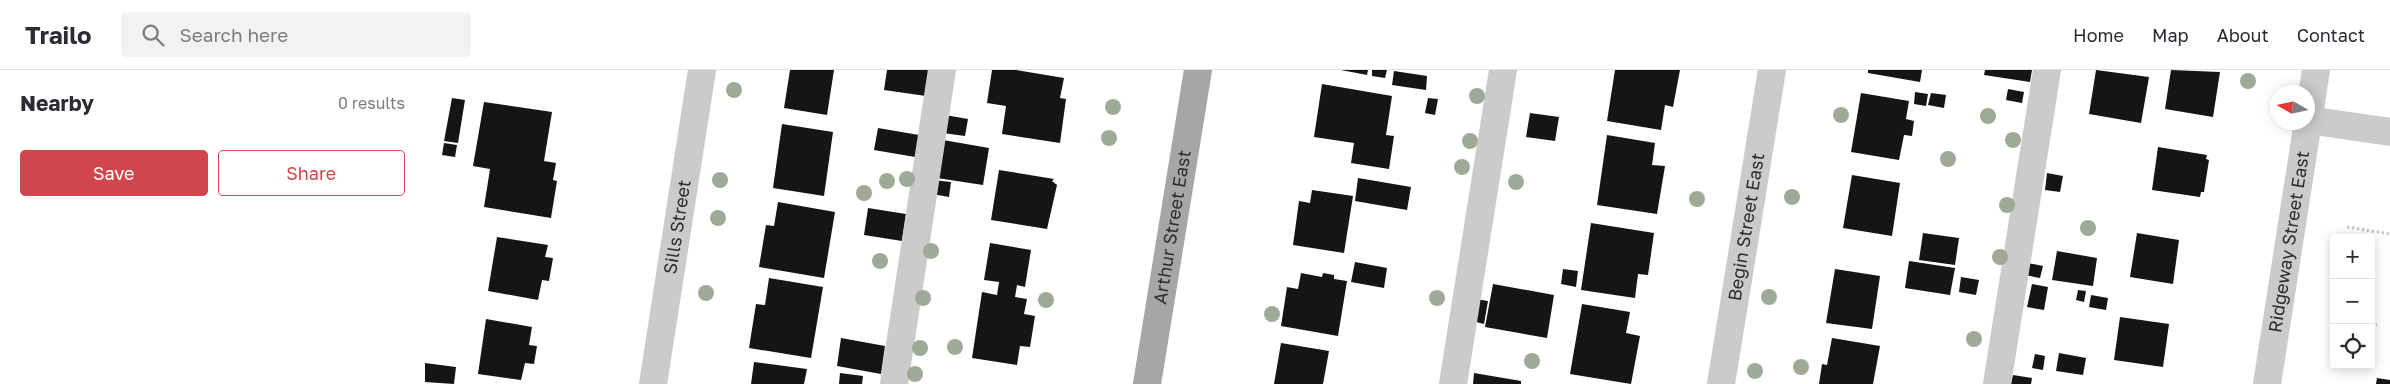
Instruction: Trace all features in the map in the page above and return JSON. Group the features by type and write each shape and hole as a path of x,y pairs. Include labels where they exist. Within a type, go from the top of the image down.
{"main road":[{"name":"Arthur Street East","path":"1147,384 1198,70"}],"street":[{"name":"Sills Street","path":"653,384 702,70"},
{"path":"894,384 942,70"},
{"path":"1453,384 1503,70"},
{"name":"Begin Street East","path":"1721,384 1772,70"},
{"path":"1997,384 2047,70"},
{"name":"Ridgeway Street East","path":"2314,85 2316,70"},
{"path":"2315,121 2390,132"},
{"name":"Ridgeway Street East","path":"2267,384 2307,130"}],"path":[{"path":"2347,227 2390,234"}],"building":[{"path":"790,70 834,70 827,115 784,108"},
{"path":"887,70 930,70 926,96 884,90"},
{"path":"992,70 1016,70 1064,78 1060,98 1066,99 1060,143 1002,134 1006,106 987,103"},
{"path":"1341,70 1368,70 1367,75"},
{"path":"1372,70 1387,70 1385,78 1372,76"},
{"path":"1615,70 1680,70 1673,107 1665,105 1661,130 1607,121"},
{"path":"1868,70 1922,70 1920,82 1868,73"},
{"path":"1985,70 2032,70 2030,82 1984,75"},
{"path":"2096,70 2149,77 2141,123 2089,114"},
{"path":"2171,70 2220,72 2213,117 2165,109"},
{"path":"1394,71 1427,76 1426,90 1392,85"},
{"path":"1322,84 1392,96 1386,135 1394,136 1389,169 1351,163 1354,143 1314,137"},
{"path":"2008,89 2024,92 2022,103 2006,100"},
{"path":"1915,92 1928,94 1926,106 1914,104"},
{"path":"1861,93 1909,101 1906,119 1914,121 1912,136 1904,135 1899,160 1851,152"},
{"path":"1931,93 1946,95 1944,108 1928,105"},
{"path":"452,98 465,100 458,143 444,141"},
{"path":"1428,98 1438,99 1435,115 1425,113"},
{"path":"484,102 552,112 544,161 556,163 553,180 557,181 551,218 484,207 490,169 473,166"},
{"path":"1530,113 1559,117 1555,141 1526,137"},
{"path":"945,115 968,119 965,136 943,133"},
{"path":"782,124 833,132 824,196 773,188"},
{"path":"878,128 919,135 915,157 874,150"},
{"path":"1607,135 1655,143 1652,165 1665,166 1657,214 1597,205"},
{"path":"943,140 989,148 983,185 937,178"},
{"path":"444,143 457,145 455,157 442,155"},
{"path":"2158,147 2207,155 2206,159 2209,160 2204,192 2201,192 2200,197 2152,190"},
{"path":"999,170 1054,179 1052,181 1057,185 1047,229 991,220"},
{"path":"2047,173 2063,176 2060,192 2045,190"},
{"path":"1852,175 1900,183 1892,236 1843,228"},
{"path":"1358,178 1411,187 1407,210 1355,201"},
{"path":"933,180 951,182 949,197 932,194"},
{"path":"1312,190 1353,196 1344,253 1293,245 1299,201 1310,203"},
{"path":"778,202 835,212 824,278 759,267 766,225 774,226"},
{"path":"868,208 906,214 902,241 864,235"},
{"path":"1591,223 1654,233 1648,275 1638,274 1635,298 1581,290"},
{"path":"1923,233 1959,238 1955,265 1919,260"},
{"path":"2137,233 2179,240 2173,284 2130,277"},
{"path":"497,237 548,245 545,257 553,258 549,281 542,280 538,300 488,291"},
{"path":"990,243 1031,250 1025,287 1017,285 1015,297 1027,299 1024,314 1035,316 1030,347 1020,346 1017,365 972,358 982,292 997,295 999,282 984,280"},
{"path":"2057,251 2097,258 2093,286 2052,280"},
{"path":"1909,261 1955,268 1950,295 1905,288"},
{"path":"1355,262 1387,268 1384,288 1351,282"},
{"path":"2028,263 2043,266 2040,278 2025,275"},
{"path":"1563,269 1578,271 1576,287 1561,284"},
{"path":"1835,269 1880,276 1872,329 1826,323"},
{"path":"1301,273 1322,277 1323,273 1334,275 1334,279 1347,281 1338,336 1281,326 1287,287 1298,289"},
{"path":"1961,277 1979,280 1976,295 1959,292"},
{"path":"769,278 823,287 811,358 749,348 756,304 765,305"},
{"path":"1493,284 1554,295 1547,338 1485,327"},
{"path":"2032,284 2048,287 2044,310 2027,307"},
{"path":"2078,290 2086,291 2084,302 2076,300"},
{"path":"2091,295 2108,298 2106,310 2089,307"},
{"path":"1476,299 1488,301 1484,324 1472,321"},
{"path":"1582,304 1630,312 1626,333 1640,336 1631,384 1570,374"},
{"path":"2120,317 2169,324 2163,367 2114,360"},
{"path":"486,319 532,327 529,345 537,346 534,364 525,363 521,380 478,374"},
{"path":"841,338 885,346 881,374 837,366"},
{"path":"1832,338 1880,346 1873,384 1819,384 1822,364 1827,365"},
{"path":"1281,343 1329,351 1323,384 1274,384"},
{"path":"2059,353 2086,358 2083,375 2056,371"},
{"path":"2035,354 2045,356 2043,370 2032,368"},
{"path":"754,362 807,369 804,384 751,384"},
{"path":"425,363 456,367 454,384 425,382"},
{"path":"840,373 863,376 862,384 839,384"},
{"path":"1474,373 1521,381 1521,384 1473,384"},
{"path":"2013,375 2032,378 2031,384 2011,384"},
{"path":"2377,378 2390,380 2390,384 2376,384"}]}
